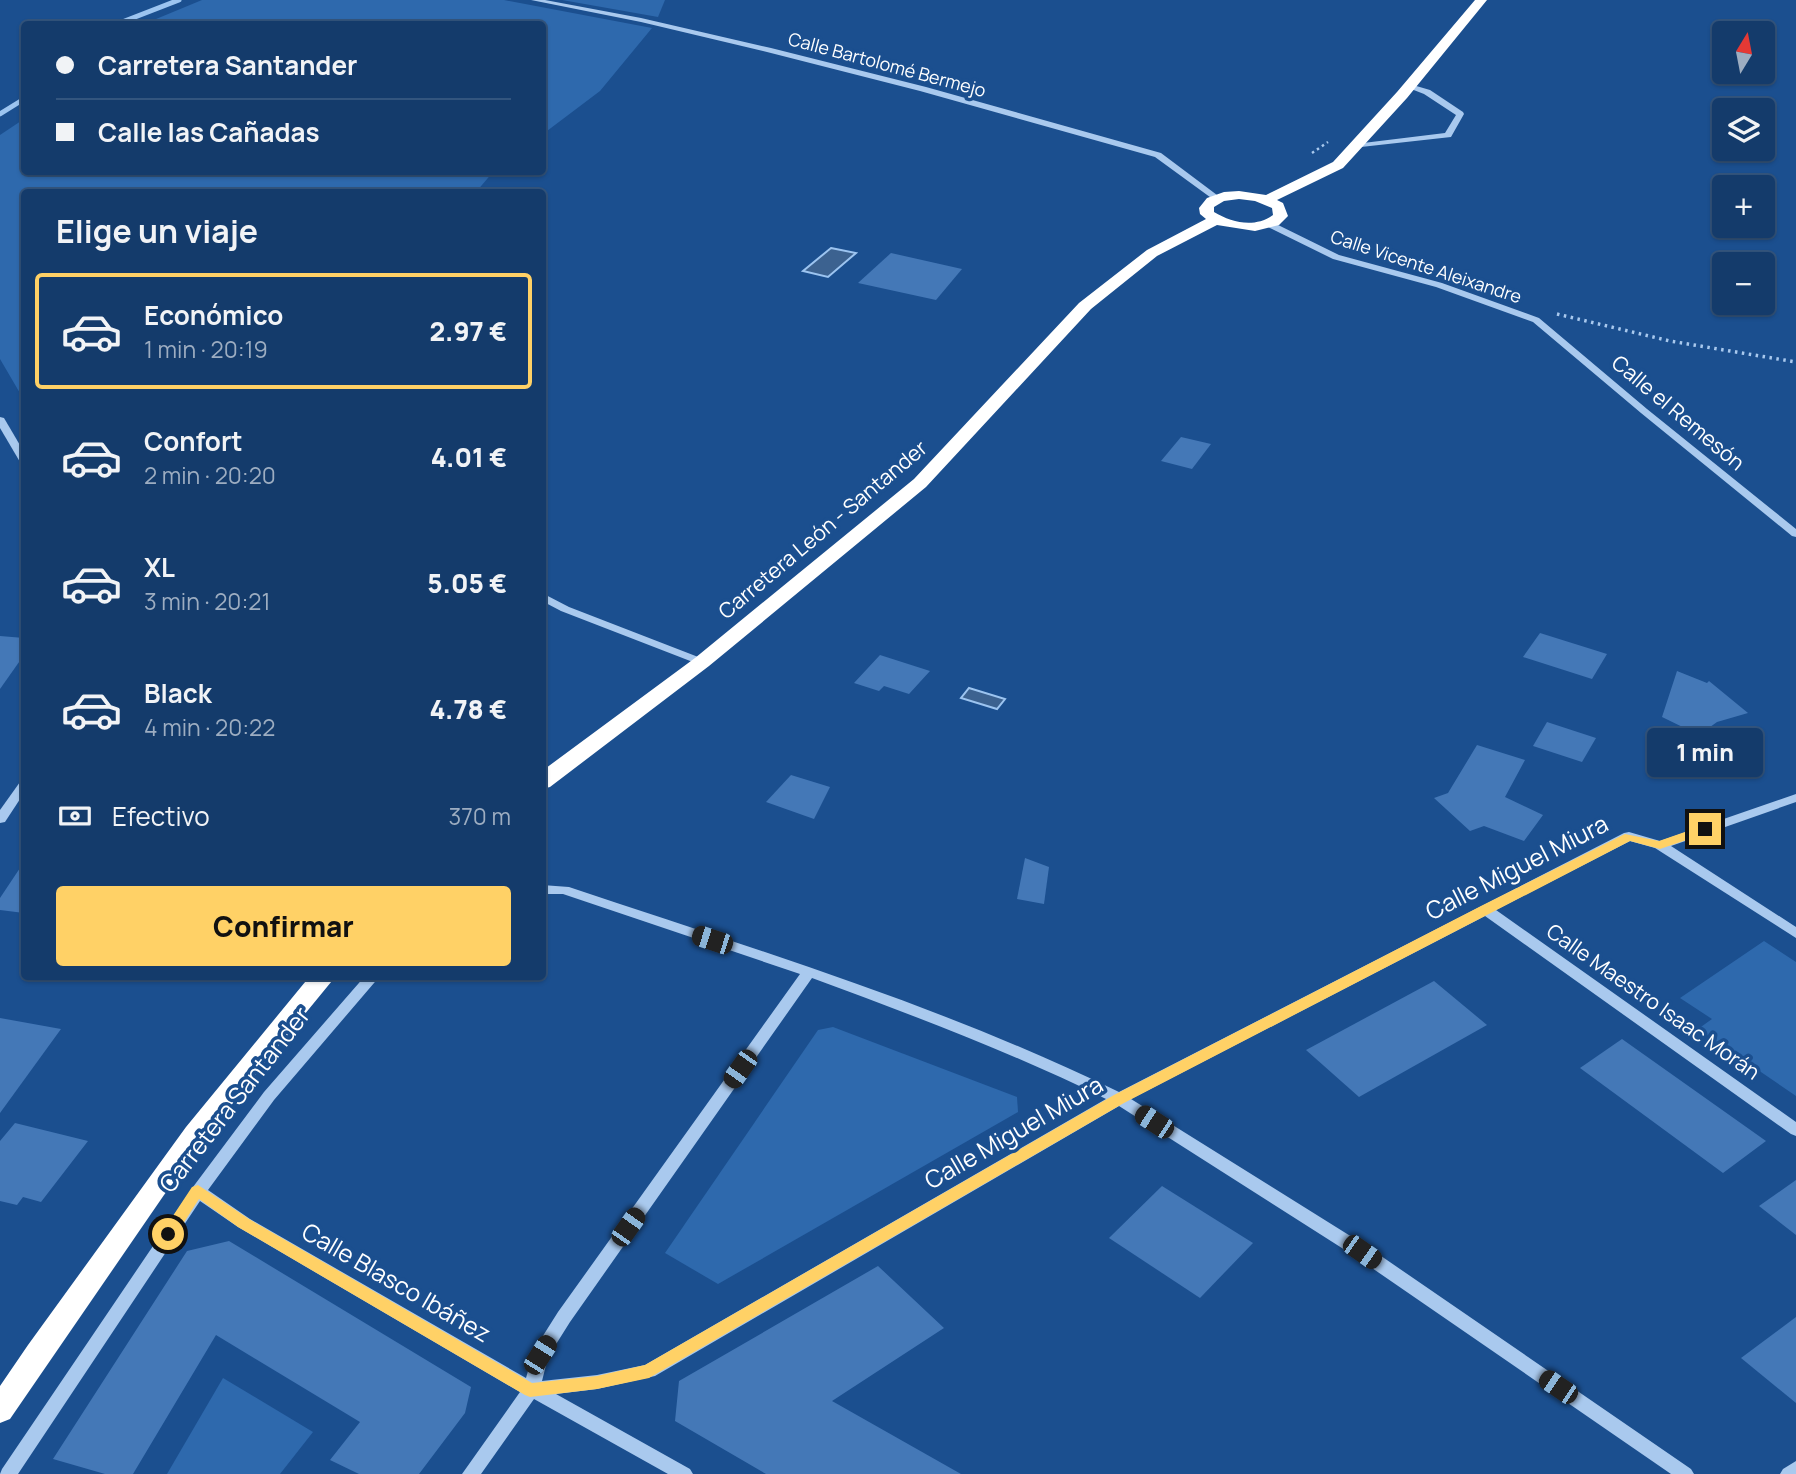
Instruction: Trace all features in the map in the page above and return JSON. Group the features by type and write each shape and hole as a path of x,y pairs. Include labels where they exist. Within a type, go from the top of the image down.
{"highway":[{"path":"1267,200 1338,165 1480,0"},
{"path":"1238,195 1267,200 1282,211 1276,220 1269,224 1238,226 1216,220 1207,214 1206,208 1217,198 1238,195"},
{"name":"Carretera León - Santander","path":"546,779 702,662 920,483 1085,306 1152,253 1216,220"},
{"name":"Carretera Santander","path":"0,1410 111,1246 158,1182 257,1052 320,980"}],"street":[{"name":"Calle Bartolomé Bermejo","path":"534,0 641,20 781,53 923,89 1158,155 1217,198"},
{"path":"1355,146 1448,135 1460,114 1427,92 1409,85"},
{"name":"Calle Vicente Aleixandre","path":"1269,224 1336,257 1439,285 1536,320"},
{"name":"Calle el Remesón","path":"1536,320 1796,534"},
{"path":"0,419 21,455"},
{"path":"546,598 565,609 702,662"},
{"path":"0,819 21,789"},
{"path":"1660,845 1796,798"},
{"name":"Calle Miguel Miura","path":"530,1390 597,1382 649,1371 1119,1099 1629,836 1660,845"},
{"path":"1660,845 1796,933"},
{"path":"546,889 565,890 809,972 1054,1067 1119,1099 1362,1252 1685,1474"},
{"name":"Calle Maestro Isaac Morán","path":"1486,909 1796,1130"},
{"path":"471,1474 530,1390 540,1355 564,1317 809,972"},
{"name":"Carretera Santander","path":"8,1474 198,1191 270,1096 370,980"},
{"name":"Calle Blasco Ibáñez","path":"198,1191 244,1223 530,1390 684,1474"},
{"path":"1789,1474 1796,1469"}],"path":[{"path":"1536,320 1550,314 1569,315 1718,351 1762,354 1796,362"}],"shaded area":[{"path":"202,0 504,0 652,28 600,91 546,132 546,21 151,21"},
{"path":"562,0 665,0 658,17"},
{"path":"21,121 21,175 490,175 479,189 21,189 21,395 0,359 0,135"},
{"path":"831,248 856,253 828,277 803,271"},
{"path":"969,688 1005,699 997,709 961,698"},
{"path":"1694,740 1727,769 1701,777 1668,748"},
{"path":"1764,941 1796,962 1796,1096 1698,1029 1712,1019 1680,998"},
{"path":"833,1027 1017,1097 1018,1112 718,1284 665,1253 818,1030"},
{"path":"223,1378 313,1432 280,1474 167,1474"}],"building":[{"path":"891,253 962,269 936,300 858,283"},
{"path":"1181,437 1211,444 1192,469 1161,461"},
{"path":"1540,633 1607,654 1592,679 1523,657"},
{"path":"0,636 21,638 21,659 0,689"},
{"path":"880,655 930,671 909,694 884,686 879,691 854,683"},
{"path":"1677,671 1707,683 1709,681 1748,713 1717,722 1699,735 1662,717"},
{"path":"1547,722 1596,738 1582,762 1533,746"},
{"path":"1477,745 1525,760 1505,797 1543,815 1524,841 1484,826 1470,831 1434,798 1448,793"},
{"path":"791,775 830,787 814,819 766,802"},
{"path":"1025,858 1049,867 1044,904 1017,899"},
{"path":"21,866 21,913 0,910 0,898"},
{"path":"1434,981 1487,1025 1359,1097 1306,1050"},
{"path":"0,1018 61,1029 0,1113"},
{"path":"1622,1039 1766,1141 1723,1173 1580,1068"},
{"path":"15,1123 88,1141 41,1202 23,1197 17,1205 0,1201 0,1141"},
{"path":"1796,1180 1796,1235 1759,1206"},
{"path":"1162,1186 1253,1243 1200,1298 1109,1238"},
{"path":"229,1241 471,1387 465,1413 419,1474 359,1474 330,1460 360,1422 216,1335 133,1474 105,1474 53,1459 187,1251"},
{"path":"878,1266 944,1328 832,1401 961,1474 766,1474 675,1421 679,1381"},
{"path":"1796,1317 1796,1403 1741,1358"}],"waterway":[{"path":"125,21 179,0"},
{"path":"0,114 21,101"}],"route":[{"path":"168,1234 198,1191 244,1223 530,1390 597,1382 649,1371 1119,1099 1486,909 1629,836 1660,845 1705,829"}]}
